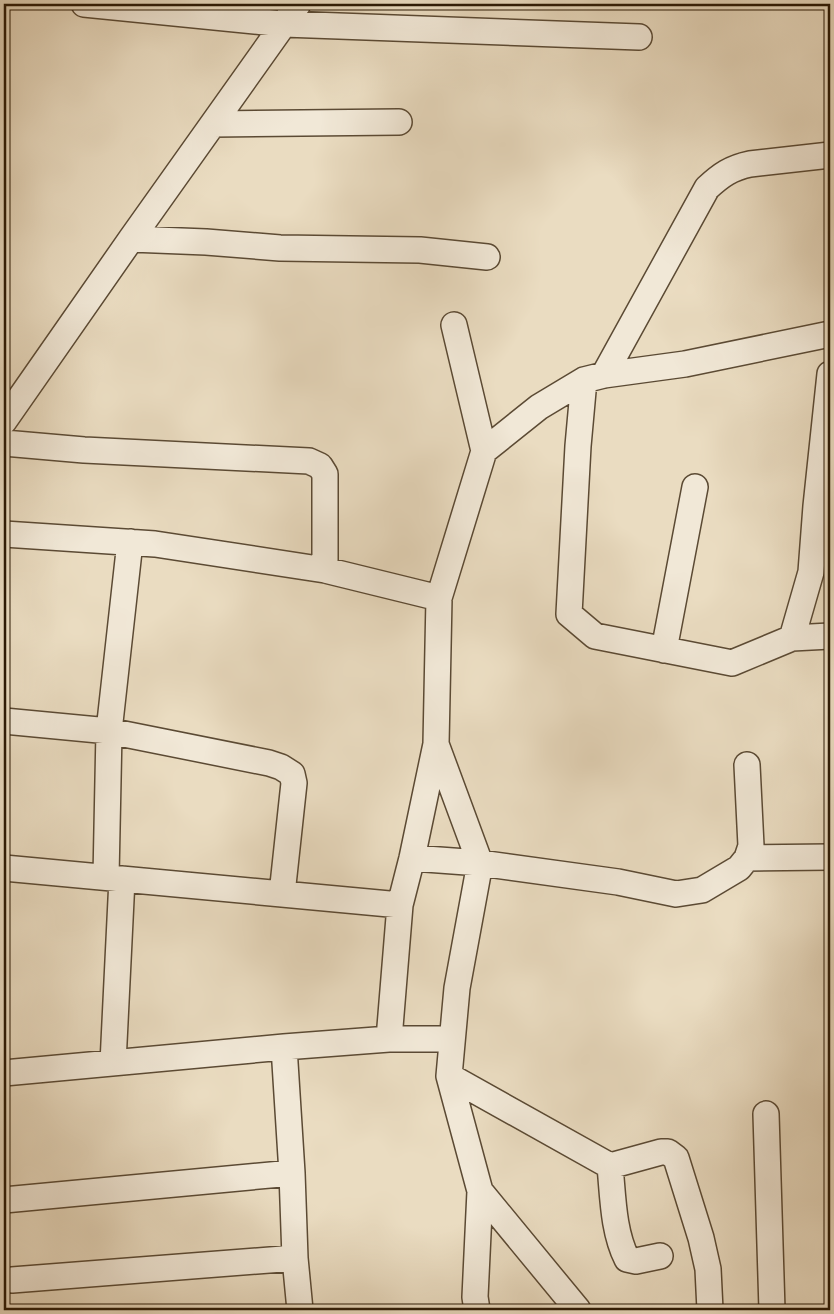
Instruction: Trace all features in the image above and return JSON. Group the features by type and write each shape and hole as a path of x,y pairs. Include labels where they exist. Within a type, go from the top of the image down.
{"street":[{"path":"84,4 291,14 639,37"},
{"path":"4,421 291,14"},
{"path":"213,124 399,122"},
{"path":"830,156 737,167 721,175 707,188 594,377 578,446 569,614 595,636 732,663 792,638 830,636"},
{"path":"131,239 206,242 280,248 420,250 487,257"},
{"path":"389,1038 400,905 436,744 439,598 484,451 454,325"},
{"path":"484,451 539,407 594,377 685,364 830,334"},
{"path":"792,638 811,572 830,374"},
{"path":"4,443 84,450 309,460 320,466 325,474 325,570"},
{"path":"664,650 695,488"},
{"path":"4,534 155,544 325,570 439,598"},
{"path":"113,1063 114,878 109,731 130,542"},
{"path":"4,721 109,731 281,767 292,774 294,783 282,894"},
{"path":"436,744 480,863 457,988 449,1076 480,1192 476,1310"},
{"path":"412,858 480,863 618,882 676,894 702,890 740,868 747,858 750,846 747,765"},
{"path":"747,858 830,857"},
{"path":"4,868 400,905"},
{"path":"4,1073 389,1038 452,1039"},
{"path":"284,1047 295,1258 300,1310"},
{"path":"449,1076 610,1166 660,1152 668,1152 676,1158 701,1238 708,1269 710,1310"},
{"path":"766,1114 772,1310"},
{"path":"610,1166 614,1213 622,1249 627,1259 636,1261 649,1260 660,1256"},
{"path":"4,1200 292,1173"},
{"path":"480,1192 578,1310"},
{"path":"12,1280 295,1258"}]}
